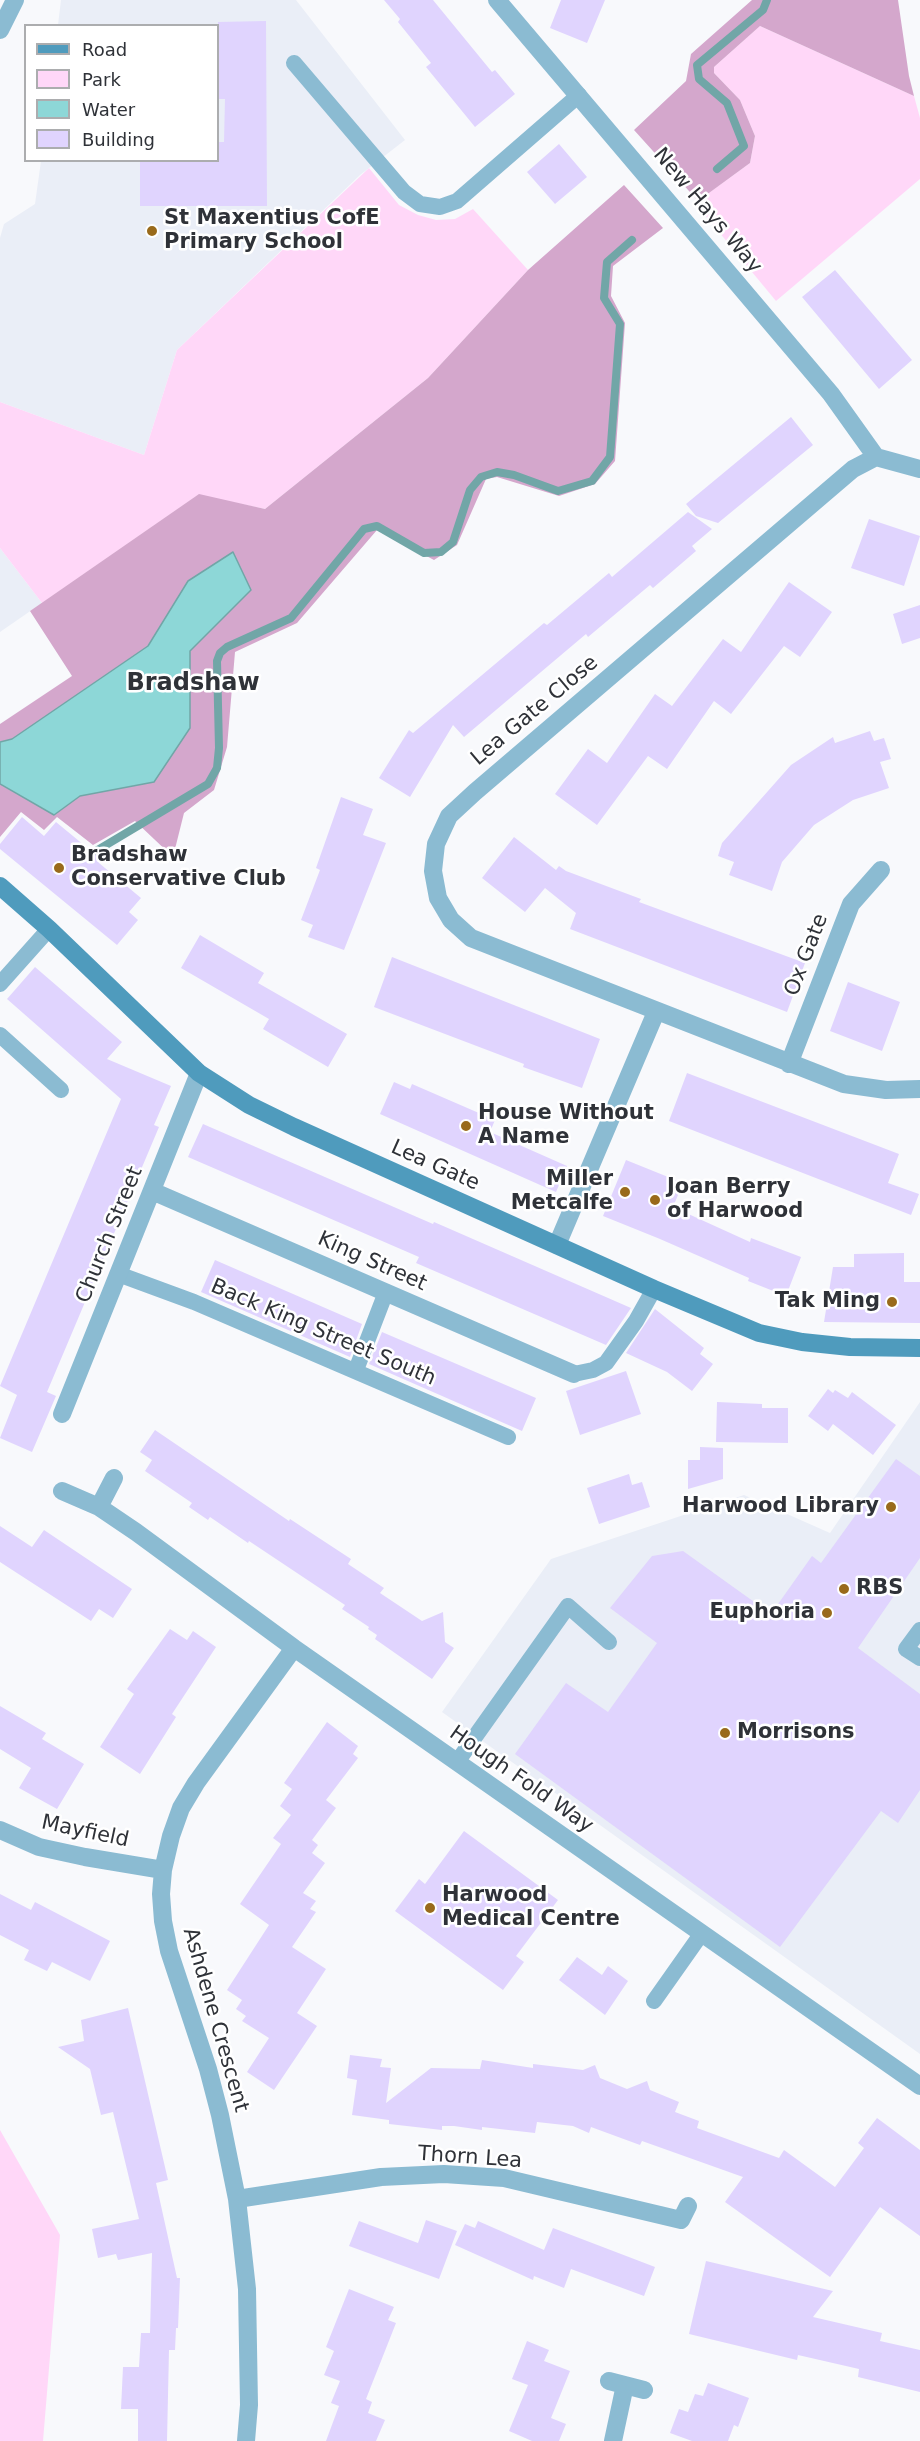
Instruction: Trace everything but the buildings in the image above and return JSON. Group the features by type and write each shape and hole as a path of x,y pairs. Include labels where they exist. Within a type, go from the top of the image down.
{"main road":[{"name":"Lea Gate","path":"0,886 49,929 199,1073 249,1105 654,1289 759,1333 802,1342 850,1347 920,1348"}],"street":[{"path":"0,30 15,0"},
{"name":"New Hays Way","path":"497,0 831,394 876,457"},
{"path":"876,457 920,469"},
{"name":"Lea Gate Close","path":"876,457 853,469 449,816 436,844 433,871 438,898 450,920 471,938 844,1084 886,1090 920,1089"},
{"name":"Ox Gate","path":"789,1064 851,904 880,870"},
{"path":"557,1245 656,1012"},
{"name":"Church Street","path":"62,1414 199,1073"},
{"name":"King Street","path":"152,1191 574,1374"},
{"path":"99,1507 114,1478"},
{"name":"Hough Fold Way","path":"62,1491 99,1507 294,1648 920,2086"},
{"name":"Ashdene Crescent","path":"246,2441 249,2404 248,2289 237,2199 208,2069 167,1941 161,1894 163,1870 181,1808 196,1783 294,1648"},
{"name":"Mayfield","path":"0,1830 39,1847 163,1870"},
{"name":"Thorn Lea","path":"237,2199 381,2177 444,2174 504,2178 681,2220 688,2206"},
{"path":"613,2441 617,2383 644,2390"}],"lane":[{"path":"294,63 404,192 420,204 440,207 457,201 579,95"},
{"path":"0,984 49,929"},
{"path":"0,958 15,967"},
{"path":"0,1035 61,1090"},
{"name":"Back King Street South","path":"118,1274 194,1302 508,1437"},
{"path":"574,1374 592,1371 606,1363 636,1321 654,1289"},
{"path":"356,1370 386,1292"},
{"path":"457,1762 568,1606 609,1642"},
{"path":"920,1630 906,1649 920,1658"},
{"path":"654,2001 702,1933"}],"shaded area":[{"name":"St Maxentius CofE Primary School","path":"61,0 296,0 405,140 360,175 177,350 144,455 0,402 0,238 4,224 35,204 41,162 219,162 219,24 58,24"},
{"path":"752,0 898,0 914,96 760,26 714,67 714,73 740,100 755,136 750,163 698,201 634,130 686,81 691,54"},
{"path":"624,185 663,228 613,266 611,296 625,323 615,461 595,484 559,496 497,477 486,479 457,545 434,560 377,530 297,623 235,652 227,747 214,790 184,813 173,857 135,821 93,845 57,817 44,830 21,812 0,837 0,784 54,815 80,796 154,782 190,728 190,651 251,590 232,553 188,581 148,646 12,739 0,742 0,724 72,676 30,611 199,494 265,509 428,378 528,270"},
{"path":"0,548 42,603 0,632"},
{"path":"920,1402 920,2054 442,1712 551,1559 744,1495 830,1533"}],"green space":[{"path":"760,26 914,96 920,118 920,179 776,301 695,203 750,163 755,136 740,100 714,73 714,67"},
{"path":"369,168 399,205 418,215 436,220 455,219 473,209 528,270 428,378 265,509 198,495 42,603 0,548 0,402 144,455 177,350"},
{"path":"0,2130 60,2235 43,2441 0,2441"}],"water":[{"path":"233,552 251,590 190,651 190,728 154,782 80,796 54,815 0,784 0,742 12,739 148,646 188,581"}],"waterway":[{"path":"717,169 744,146 727,103 699,79 697,65 763,10 767,0"},
{"path":"96,851 208,784 217,768 219,748 217,661 220,653 227,647 291,618 364,529 377,526 424,553 441,552 453,542 470,490 481,477 497,472 514,475 558,491 592,481 610,457 620,324 604,298 607,262 632,240"}],"place":[{"name":"St Maxentius CofE Primary School","path":"152,231"},
{"name":"Bradshaw Conservative Club","path":"59,868"},
{"name":"House Without A Name","path":"466,1126"},
{"name":"Miller Metcalfe","path":"625,1192"},
{"name":"Joan Berry of Harwood","path":"655,1200"},
{"name":"Tak Ming","path":"892,1302"},
{"name":"Harwood Library","path":"891,1507"},
{"name":"RBS","path":"844,1589"},
{"name":"Euphoria","path":"827,1613"},
{"name":"Morrisons","path":"725,1733"},
{"name":"Harwood Medical Centre","path":"430,1908"}],"district":[{"name":"Bradshaw","path":"193,684"}]}
